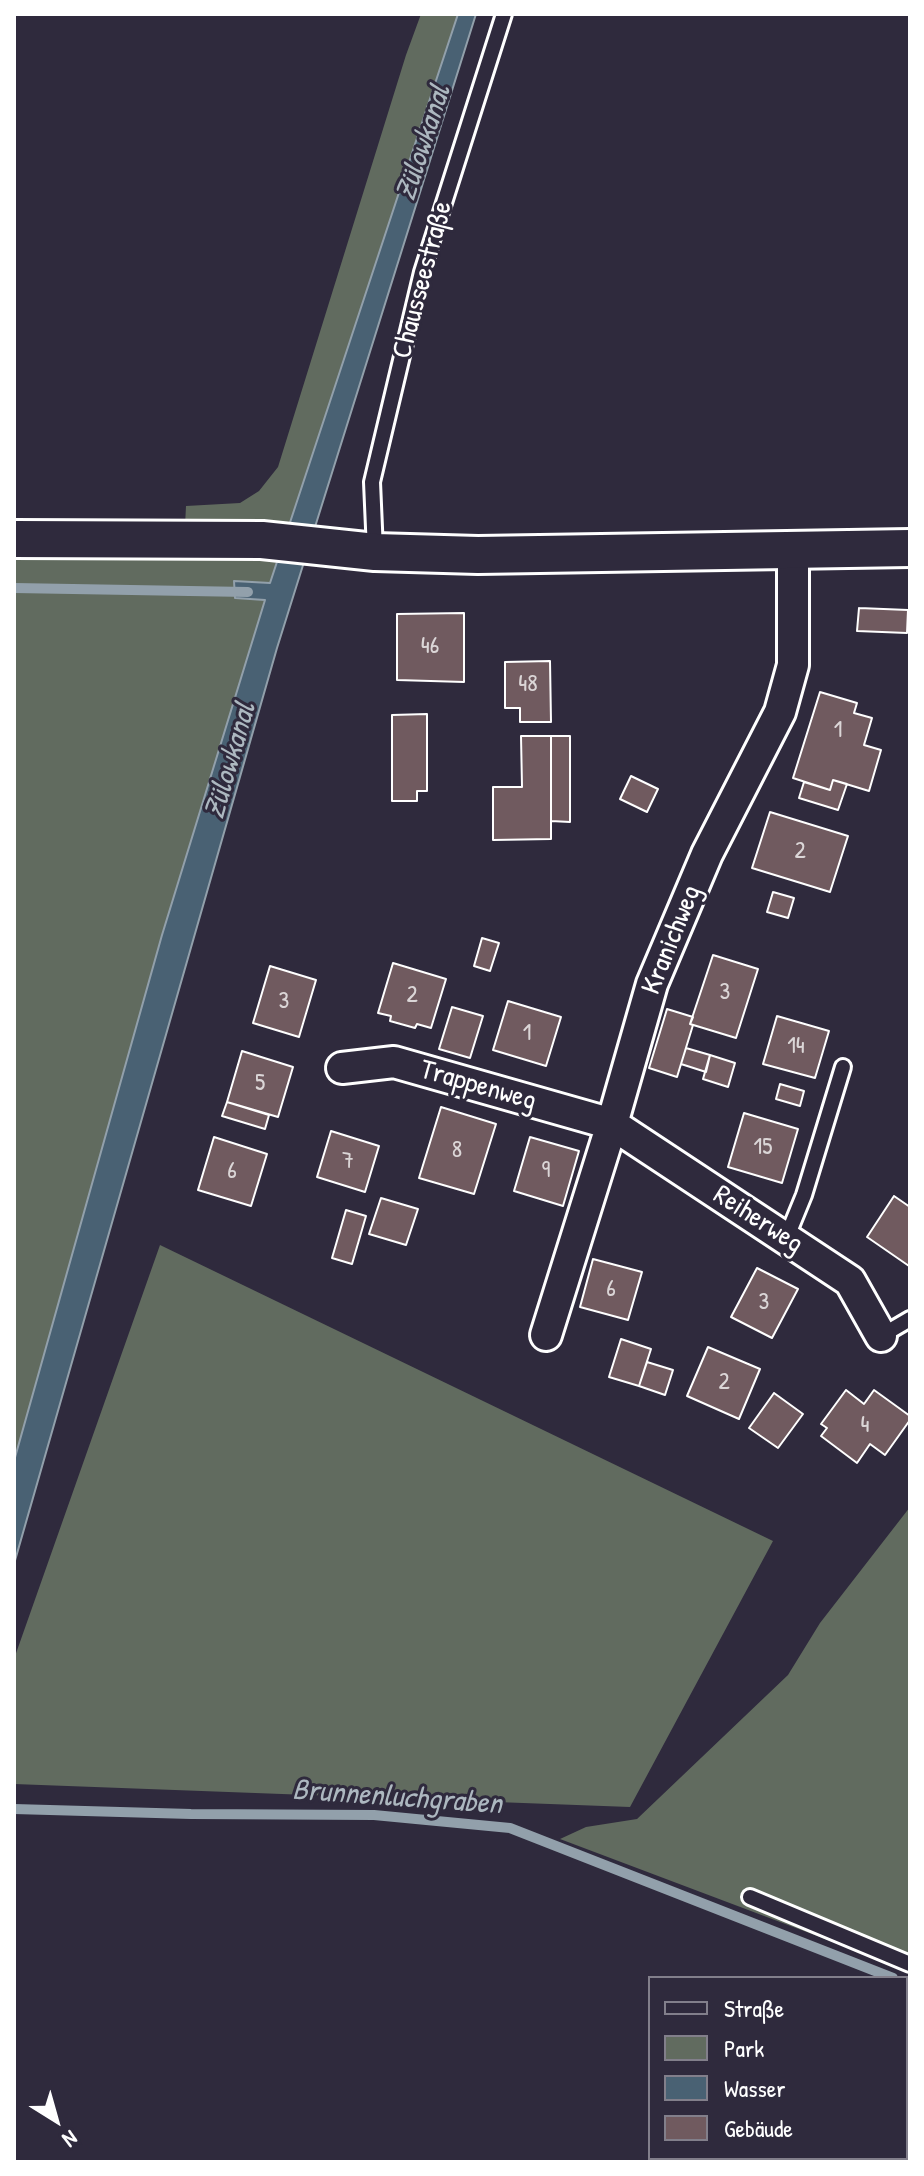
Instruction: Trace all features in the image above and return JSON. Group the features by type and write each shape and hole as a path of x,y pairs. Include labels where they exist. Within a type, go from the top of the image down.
{"street":[{"path":"14,539 262,540 375,552 478,555 910,548"},
{"name":"Kranichweg","path":"546,1335 652,984 707,854 780,712 793,665 793,551"},
{"name":"Trappenweg","path":"342,1068 394,1062 612,1124"},
{"name":"Reiherweg","path":"612,1124 850,1281 881,1336"}],"lane":[{"name":"Chausseestraße","path":"375,552 372,482 422,272 504,14"},
{"path":"786,1239 804,1195 843,1067"},
{"path":"881,1336 910,1319"},
{"path":"750,1897 910,1964"}],"green space":[{"path":"421,14 458,14 290,525 185,526 186,506 240,503 259,491 278,467"},
{"path":"14,556 279,557 270,583 234,581 266,600 162,935 14,1461"},
{"path":"160,1245 773,1541 630,1807 14,1784 14,1659"},
{"path":"910,1507 910,1971 560,1839 586,1827 637,1819 788,1675 820,1623"}],"water":[{"name":"Zülowkanal","path":"458,14 476,14 277,648 14,1564 14,1461 162,935 265,600 235,598 234,581 270,583"}],"building":[{"path":"859,608 908,610 907,633 857,631"},
{"path":"464,613 464,682 397,680 397,614"},
{"path":"550,661 551,722 520,722 520,708 505,708 505,662"},
{"path":"820,692 857,703 854,713 872,718 864,745 881,750 869,791 833,780 830,790 793,778"},
{"path":"427,714 427,791 417,791 417,801 392,801 392,715"},
{"path":"521,736 551,736 551,839 493,840 493,787 522,787"},
{"path":"551,736 570,736 570,822 551,821"},
{"path":"631,776 658,789 647,812 620,799"},
{"path":"833,780 847,784 838,810 799,798 804,782 830,790"},
{"path":"770,812 848,836 830,892 752,868"},
{"path":"773,892 794,898 788,918 767,912"},
{"path":"482,938 499,943 490,971 474,966"},
{"path":"713,955 758,969 736,1038 690,1024"},
{"path":"393,963 446,979 431,1028 417,1024 415,1028 390,1021 391,1016 378,1013"},
{"path":"270,966 316,980 299,1037 253,1023"},
{"path":"508,1001 561,1017 546,1066 493,1050"},
{"path":"452,1007 483,1016 470,1058 439,1049"},
{"path":"667,1009 693,1017 677,1077 649,1068"},
{"path":"777,1016 829,1031 815,1078 763,1064"},
{"path":"686,1048 710,1055 706,1072 681,1064"},
{"path":"242,1051 293,1067 278,1117 227,1102"},
{"path":"710,1055 735,1063 728,1087 703,1079"},
{"path":"780,1084 804,1091 800,1106 776,1099"},
{"path":"227,1102 269,1115 265,1129 222,1116"},
{"path":"441,1107 496,1124 474,1194 419,1178"},
{"path":"744,1113 798,1129 782,1183 728,1167"},
{"path":"331,1131 379,1146 365,1192 317,1177"},
{"path":"214,1137 267,1154 251,1206 198,1190"},
{"path":"530,1137 579,1151 563,1206 514,1191"},
{"path":"894,1196 910,1207 909,1266 867,1237"},
{"path":"381,1198 418,1209 406,1245 369,1234"},
{"path":"346,1210 366,1216 352,1264 332,1258"},
{"path":"593,1259 642,1272 628,1320 580,1307"},
{"path":"757,1268 798,1289 772,1338 731,1317"},
{"path":"621,1339 651,1349 639,1386 609,1377"},
{"path":"708,1347 760,1369 739,1419 687,1396"},
{"path":"647,1362 673,1370 665,1395 639,1386"},
{"path":"846,1390 864,1404 874,1390 910,1416 885,1455 870,1444 857,1463 821,1436 827,1428 821,1424"},
{"path":"774,1393 803,1414 778,1448 749,1428"}],"waterway":[{"path":"14,588 248,592"},
{"name":"Brunnenluchgraben","path":"14,1809 374,1815 510,1828 888,1976"}]}
